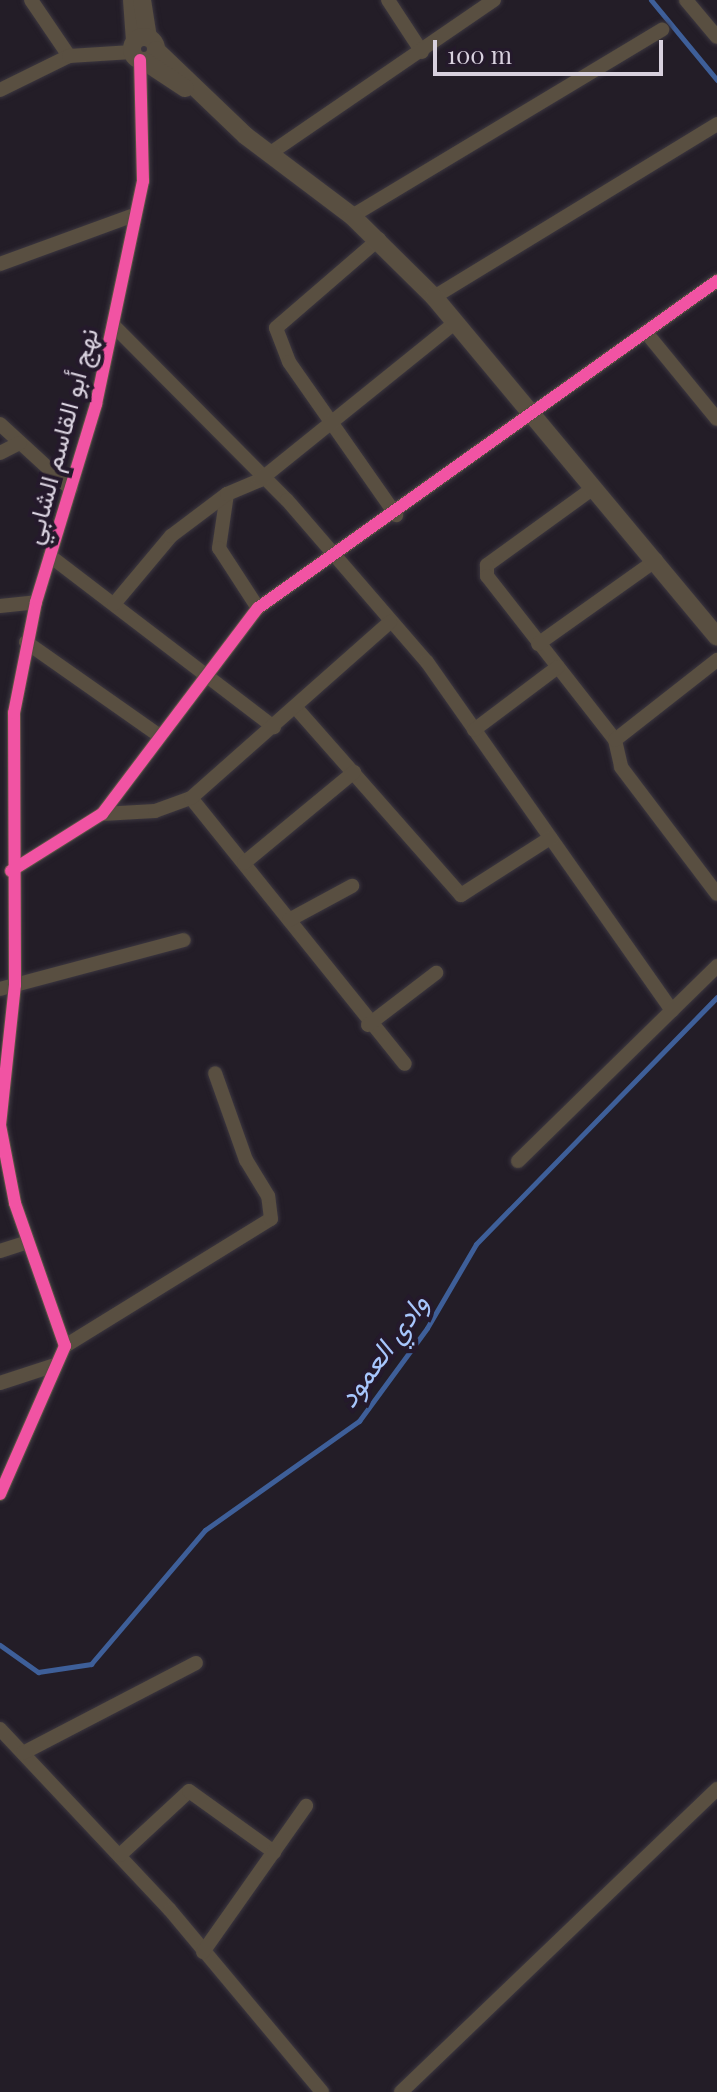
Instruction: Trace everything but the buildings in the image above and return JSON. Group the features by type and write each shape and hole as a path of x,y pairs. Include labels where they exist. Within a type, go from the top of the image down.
{"street":[{"path":"31,0 69,56"},
{"name":"نهج أبو القاسم الشابي","path":"132,0 142,51"},
{"name":"نهج أبو القاسم الشابي","path":"65,1346 28,1242 0,1126 11,871 5,821 26,642 114,326 134,215 146,115 142,0"},
{"path":"388,0 422,52"},
{"path":"272,152 494,0"},
{"path":"686,0 717,37"},
{"path":"352,216 662,30"},
{"path":"0,90 69,56 142,51 379,239 456,322 717,637"},
{"path":"434,297 717,124"},
{"path":"0,264 134,215"},
{"path":"379,239 276,328 280,346 396,515"},
{"path":"11,871 102,814 157,734 258,608 396,515 532,413 649,336 717,281"},
{"path":"114,604 171,536 227,494 260,480 456,322"},
{"path":"114,326 260,480 287,500 390,622 474,730 672,1011"},
{"path":"649,336 717,419"},
{"path":"0,424 71,489"},
{"path":"0,453 20,443"},
{"path":"592,489 487,565 487,576 615,740 621,767 717,894"},
{"path":"227,494 219,548 258,608"},
{"path":"50,556 274,727"},
{"path":"538,644 656,560"},
{"path":"0,606 36,602"},
{"path":"102,814 155,811 191,798 297,709 390,622"},
{"path":"26,642 157,734"},
{"path":"615,740 717,660"},
{"path":"474,730 558,667"},
{"path":"297,709 461,895 550,838"},
{"path":"244,863 354,772"},
{"path":"191,798 368,1025 405,1064"},
{"path":"289,920 352,886"},
{"path":"7,987 184,940"},
{"path":"518,1161 717,966"},
{"path":"368,1025 436,973"},
{"path":"0,1494 65,1346 271,1219 268,1196 246,1160 215,1073"},
{"path":"0,1251 28,1242"},
{"path":"0,1383 55,1365"},
{"path":"23,1753 196,1663"},
{"path":"0,1729 120,1855 322,2092"},
{"path":"401,2092 717,1789"},
{"path":"120,1855 189,1791 274,1852"},
{"path":"203,1952 306,1806"}],"waterway":[{"name":"وادي العمود","path":"651,0 717,80"},
{"name":"وادي العمود","path":"0,1645 38,1672 91,1664 205,1530 359,1421 427,1328 476,1244 717,997"}],"cycle path":[{"path":"0,1494 65,1346 15,1203 0,1125 15,985 14,713 36,602 96,404 143,181 140,60"},
{"path":"11,871 102,814 258,608 717,281"}]}
